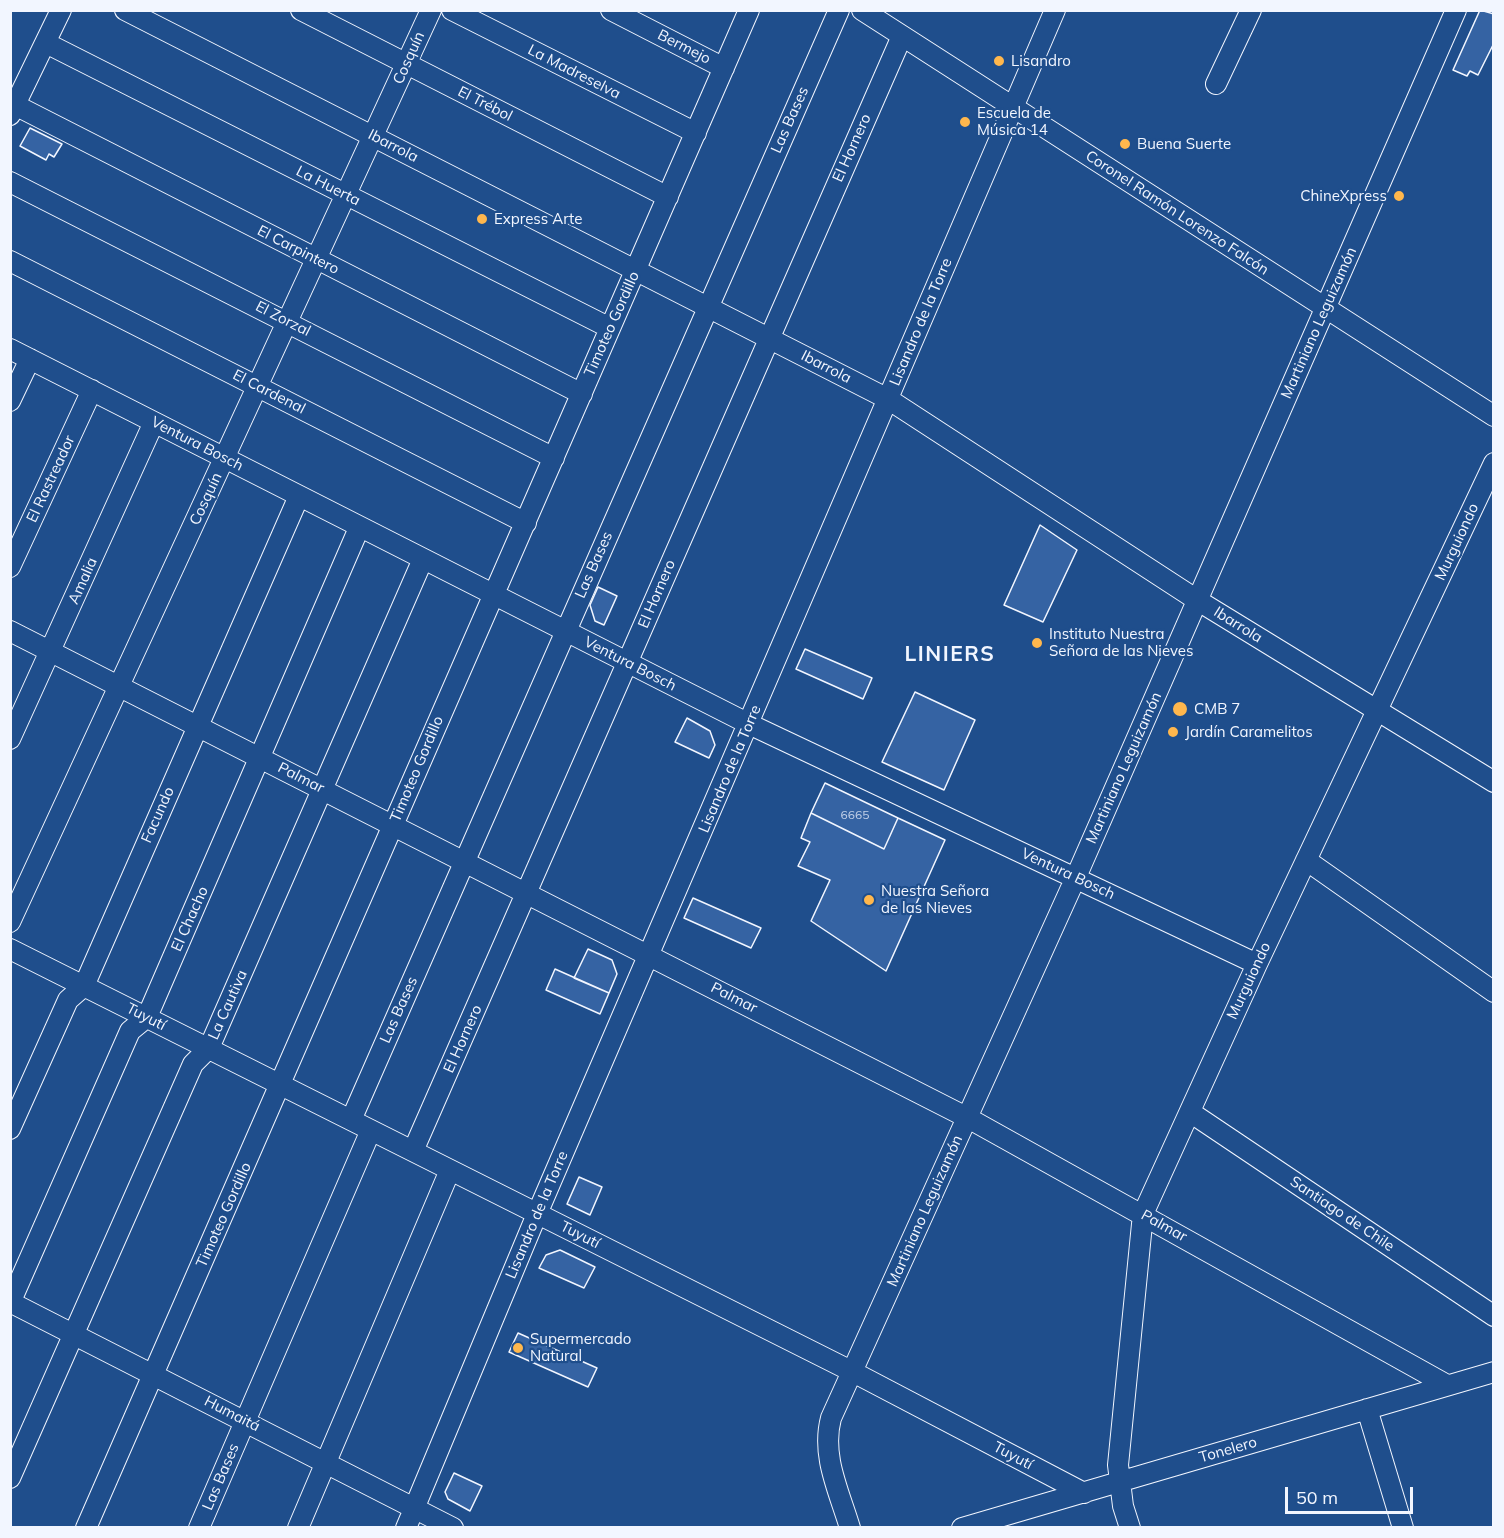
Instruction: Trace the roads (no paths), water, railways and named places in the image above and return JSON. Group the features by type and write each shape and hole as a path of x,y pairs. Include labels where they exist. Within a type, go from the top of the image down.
{"street":[{"path":"13,110 61,10"},
{"name":"Ibarrola","path":"125,10 708,305 888,399 1197,600 1494,782"},
{"name":"El Trébol","path":"302,10 668,197"},
{"name":"Cosquín","path":"10,922 431,10"},
{"name":"La Madreselva","path":"452,10 696,132"},
{"name":"Bermejo","path":"611,10 724,68"},
{"name":"Timoteo Gordillo","path":"86,1527 749,10"},
{"name":"Las Bases","path":"351,1120 839,10"},
{"name":"Coronel Ramón Lorenzo Falcón","path":"862,10 1494,416"},
{"name":"Lisandro de la Torre","path":"406,1527 537,1214 1055,10"},
{"path":"1216,84 1251,10"},
{"name":"Martiniano Leguizamón","path":"850,1527 828,1456 826,1436 831,1418 1076,877 1456,10"},
{"name":"El Hornero","path":"413,1151 768,337 902,36"},
{"name":"La Huerta","path":"46,43 610,328"},
{"name":"El Carpintero","path":"13,110 582,394"},
{"name":"El Zorzal","path":"10,182 554,458"},
{"name":"El Cardenal","path":"10,261 526,523"},
{"name":"Ventura Bosch","path":"10,349 749,724 1257,964"},
{"path":"10,401 30,359"},
{"name":"El Rastreador","path":"10,567 92,390"},
{"name":"Amalia","path":"10,739 154,422"},
{"name":"Murguiondo","path":"1130,1527 1119,1482 1143,1214 1257,964 1494,464"},
{"name":"Facundo","path":"10,1129 68,1000 84,986 298,496"},
{"name":"El Chacho","path":"11,1302 130,1031 147,1017 359,528"},
{"name":"La Cautiva","path":"10,1478 193,1064 209,1048 324,790 423,559"},
{"name":"Palmar","path":"10,631 968,1118 1447,1385"},
{"path":"1306,860 1494,992"},
{"name":"Tuyutí","path":"10,949 852,1372 1084,1493"},
{"name":"Santiago de Chile","path":"1190,1112 1494,1316"},
{"name":"Las Bases","path":"199,1527 370,1130"},
{"path":"298,1527 450,1170"},
{"name":"Humaitá","path":"11,1302 453,1527"},
{"name":"Tonelero","path":"962,1527 1494,1372"},
{"path":"1367,1409 1403,1527"}],"place":[{"name":"Lisandro","path":"999,61"},
{"name":"Escuela de Música 14","path":"965,122"},
{"name":"Buena Suerte","path":"1125,144"},
{"name":"ChineXpress","path":"1399,196"},
{"name":"Express Arte","path":"482,219"},
{"name":"Instituto Nuestra Señora de las Nieves","path":"1037,643"},
{"name":"CMB 7","path":"1180,709"},
{"name":"Jardín Caramelitos","path":"1173,732"},
{"name":"Nuestra Señora de las Nieves","path":"869,900"},
{"name":"Supermercado Natural","path":"518,1348"}],"district":[{"name":"LINIERS","path":"950,655"}]}
